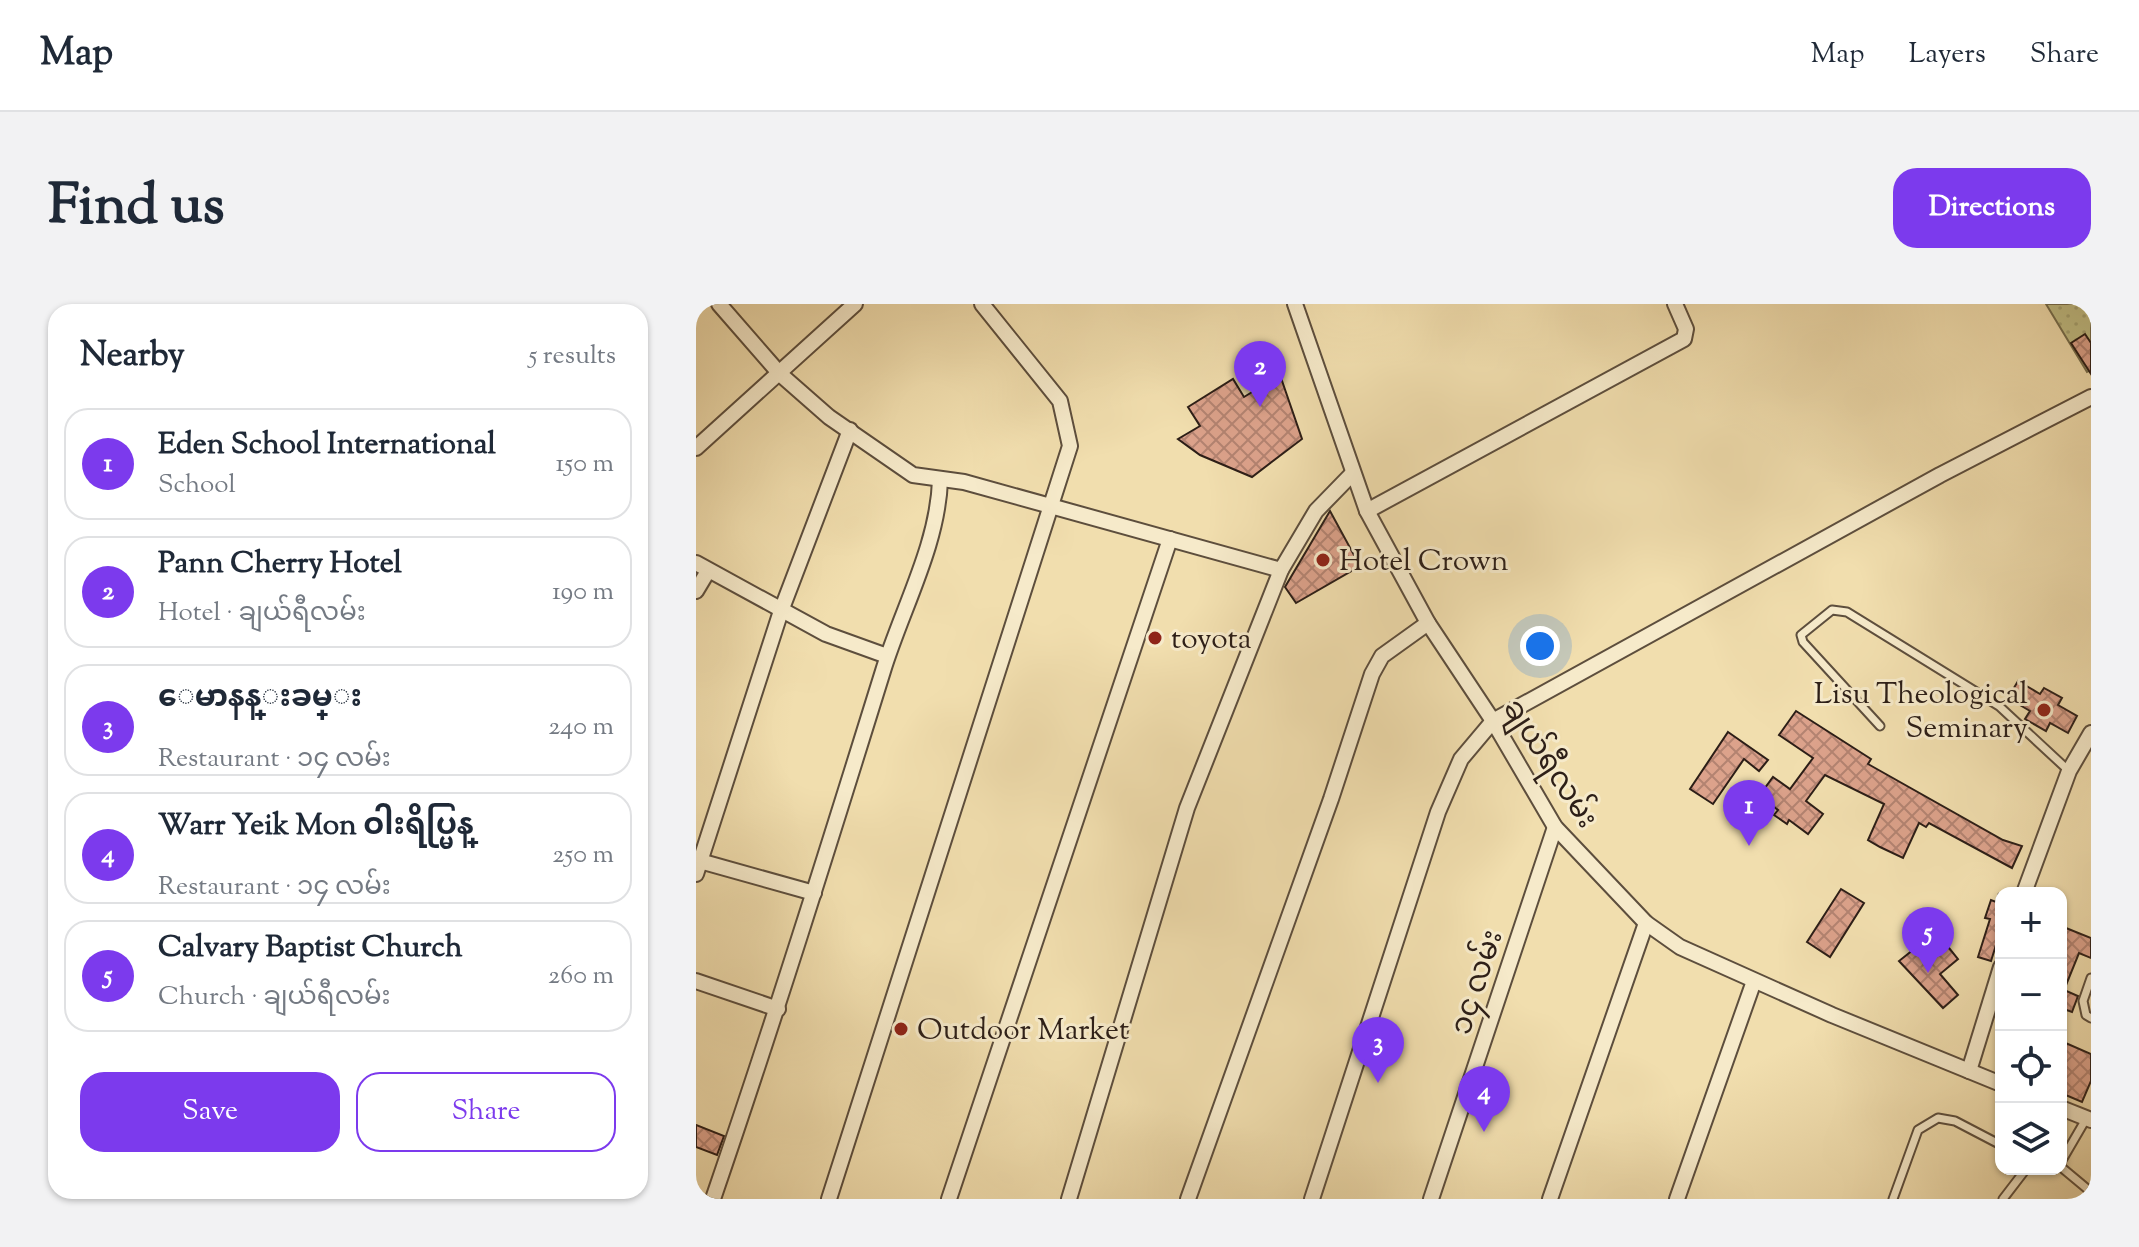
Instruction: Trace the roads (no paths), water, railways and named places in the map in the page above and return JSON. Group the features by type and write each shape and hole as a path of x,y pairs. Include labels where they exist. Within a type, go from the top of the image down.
{"street":[{"path":"719,304 780,374 829,417 913,475 964,482 1281,570"},
{"path":"696,448 855,304"},
{"path":"829,1199 1070,446 1060,401 982,304"},
{"name":"ချယ်ရီလမ်း","path":"1295,304 1351,475 1367,511 1428,623 1493,721 1555,827 1646,923 1680,947 1995,1082"},
{"path":"1367,511 1684,339 1686,329 1675,304"},
{"path":"1312,1199 1438,812 1461,759 1493,721 1940,475 2091,397"},
{"path":"814,893 697,865 781,611 850,430"},
{"path":"1069,1199 1187,808 1281,570 1316,511 1351,475"},
{"path":"713,1199 778,1009 887,656 939,510 940,480"},
{"path":"949,1199 1170,539"},
{"path":"696,591 702,567 826,634 887,656"},
{"path":"1188,1199 1331,799 1372,674 1382,656 1428,623"},
{"path":"2026,887 2069,771 2091,733"},
{"name":"၁၄ လမ်း","path":"1431,1199 1555,827"},
{"path":"1550,1199 1646,923"},
{"path":"696,981 778,1009"},
{"path":"1677,1199 1754,981"},
{"path":"1969,1071 1995,986"},
{"path":"2067,1110 2089,1119"}],"lane":[{"path":"1880,726 1803,642 1801,635 1806,629 1832,610 1847,612 1999,706 2069,771"},
{"path":"2091,978 2083,1001 2086,1015 2091,1018"},
{"path":"1893,1199 1918,1130 1938,1118 1955,1121 1995,1142"},
{"path":"2067,1154 2089,1119"},
{"path":"2067,1170 2091,1192"},
{"path":"2003,1199 2021,1175"}],"place":[{"name":"Pann Cherry Hotel","path":"1260,407"},
{"name":"Hotel Crown","path":"1323,560"},
{"name":"toyota","path":"1155,638"},
{"name":"Lisu Theological Seminary","path":"2044,710"},
{"name":"Eden School International","path":"1749,846"},
{"name":"Calvary Baptist Church","path":"1928,973"},
{"name":"Outdoor Market","path":"901,1029"},
{"name":"ေမာနန္းခမ္း","path":"1378,1083"},
{"name":"Warr Yeik Mon ဝါးရိပ္မြန္","path":"1484,1132"}]}
